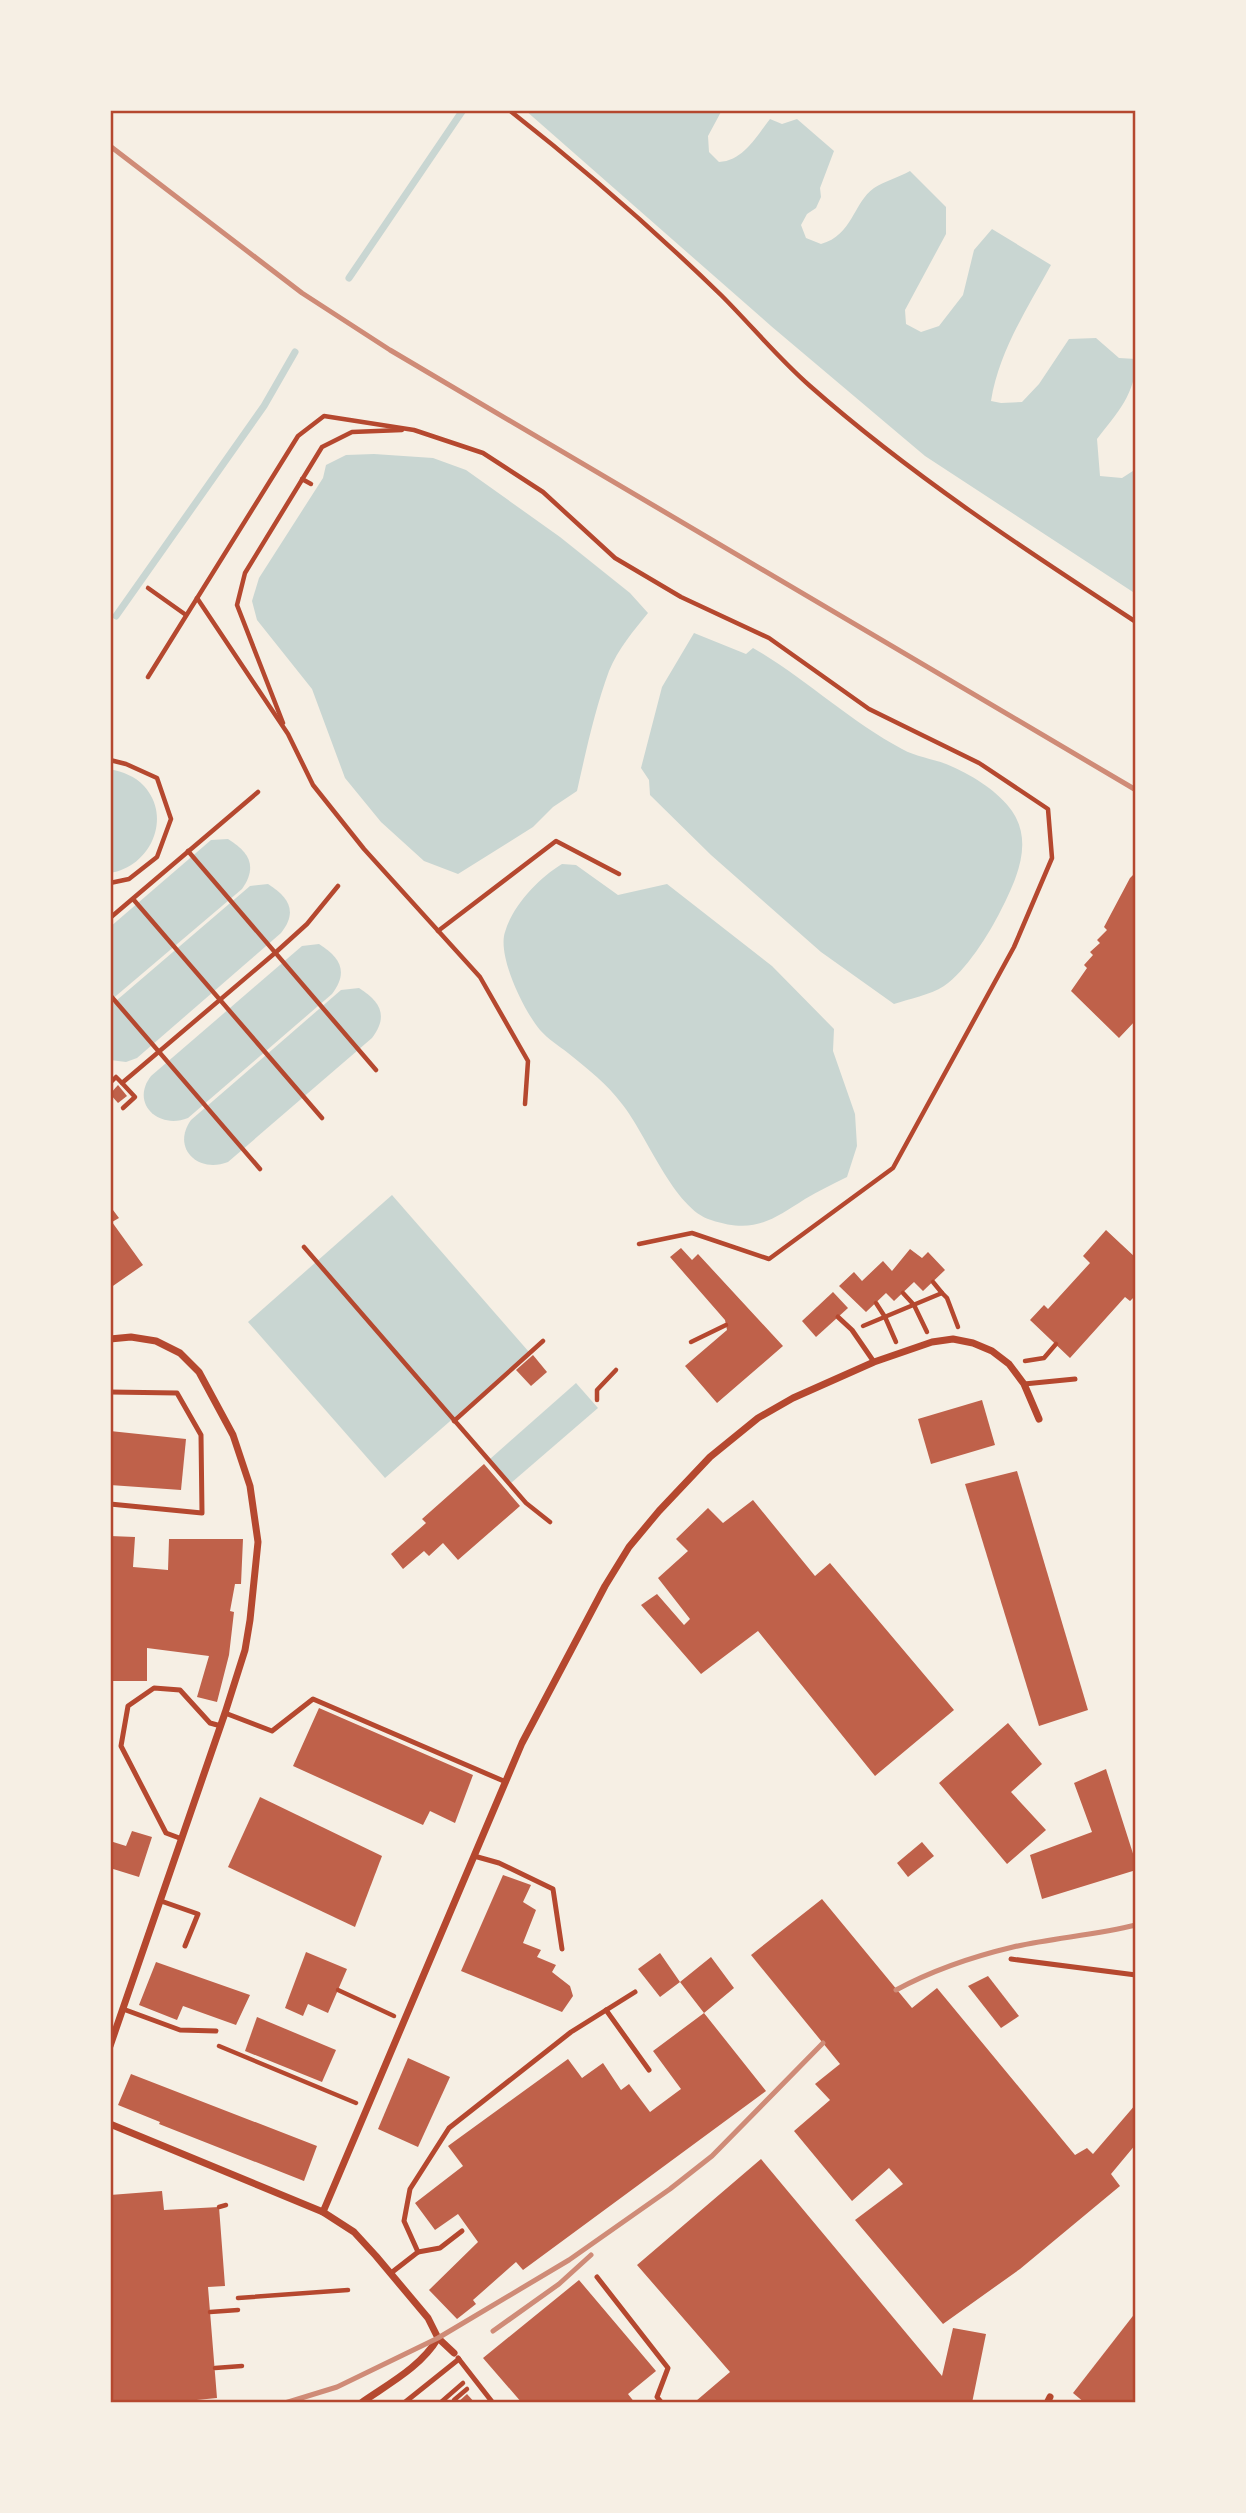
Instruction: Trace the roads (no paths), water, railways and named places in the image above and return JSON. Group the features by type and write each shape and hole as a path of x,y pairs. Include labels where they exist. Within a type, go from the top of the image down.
{"street":[{"path":"110,1339 131,1337 156,1341 180,1353 198,1372 233,1434 250,1486 258,1542 244,1650 221,1727 110,2046"},
{"path":"323,2211 523,1743 605,1586 629,1547 659,1511 710,1457 758,1419 793,1398 874,1362 932,1342 953,1339 992,1351 1009,1364 1024,1384 1039,1419"},
{"path":"110,2124 323,2211 354,2232 428,2318 438,2338 457,2356"},
{"path":"361,2403 430,2353 438,2338"}],"lane":[{"path":"838,1317 852,1330 874,1362"},
{"path":"1024,1384 1075,1379"},
{"path":"110,1392 177,1393 201,1435 202,1513 110,1504"},
{"path":"182,1839 166,1833 121,1746 128,1706 154,1688 180,1690 210,1723 221,1727"},
{"path":"225,1713 272,1731 313,1699 506,1782"},
{"path":"474,1856 499,1863 553,1889 562,1949"},
{"path":"161,1901 198,1914 185,1946"},
{"path":"1011,1959 1136,1975"},
{"path":"418,2252 404,2221 410,2189 449,2128 571,2032 635,1992"},
{"path":"123,2009 180,2030 216,2031"},
{"path":"606,2010 649,2070"},
{"path":"391,2273 418,2252 440,2248 462,2231"},
{"path":"597,2277 668,2368 657,2397 662,2403"},
{"path":"404,2403 457,2356 493,2403"}],"waterway":[{"path":"349,278 463,110"},
{"path":"116,616 264,406 295,352"}],"railway":[{"path":"110,146 302,293 390,350 1136,790"},
{"path":"896,1990 938,1970 997,1951 1136,1925"},
{"path":"285,2403 337,2387 438,2338 569,2260 712,2156 823,2043"},
{"path":"493,2331 559,2284 591,2255"}]}
